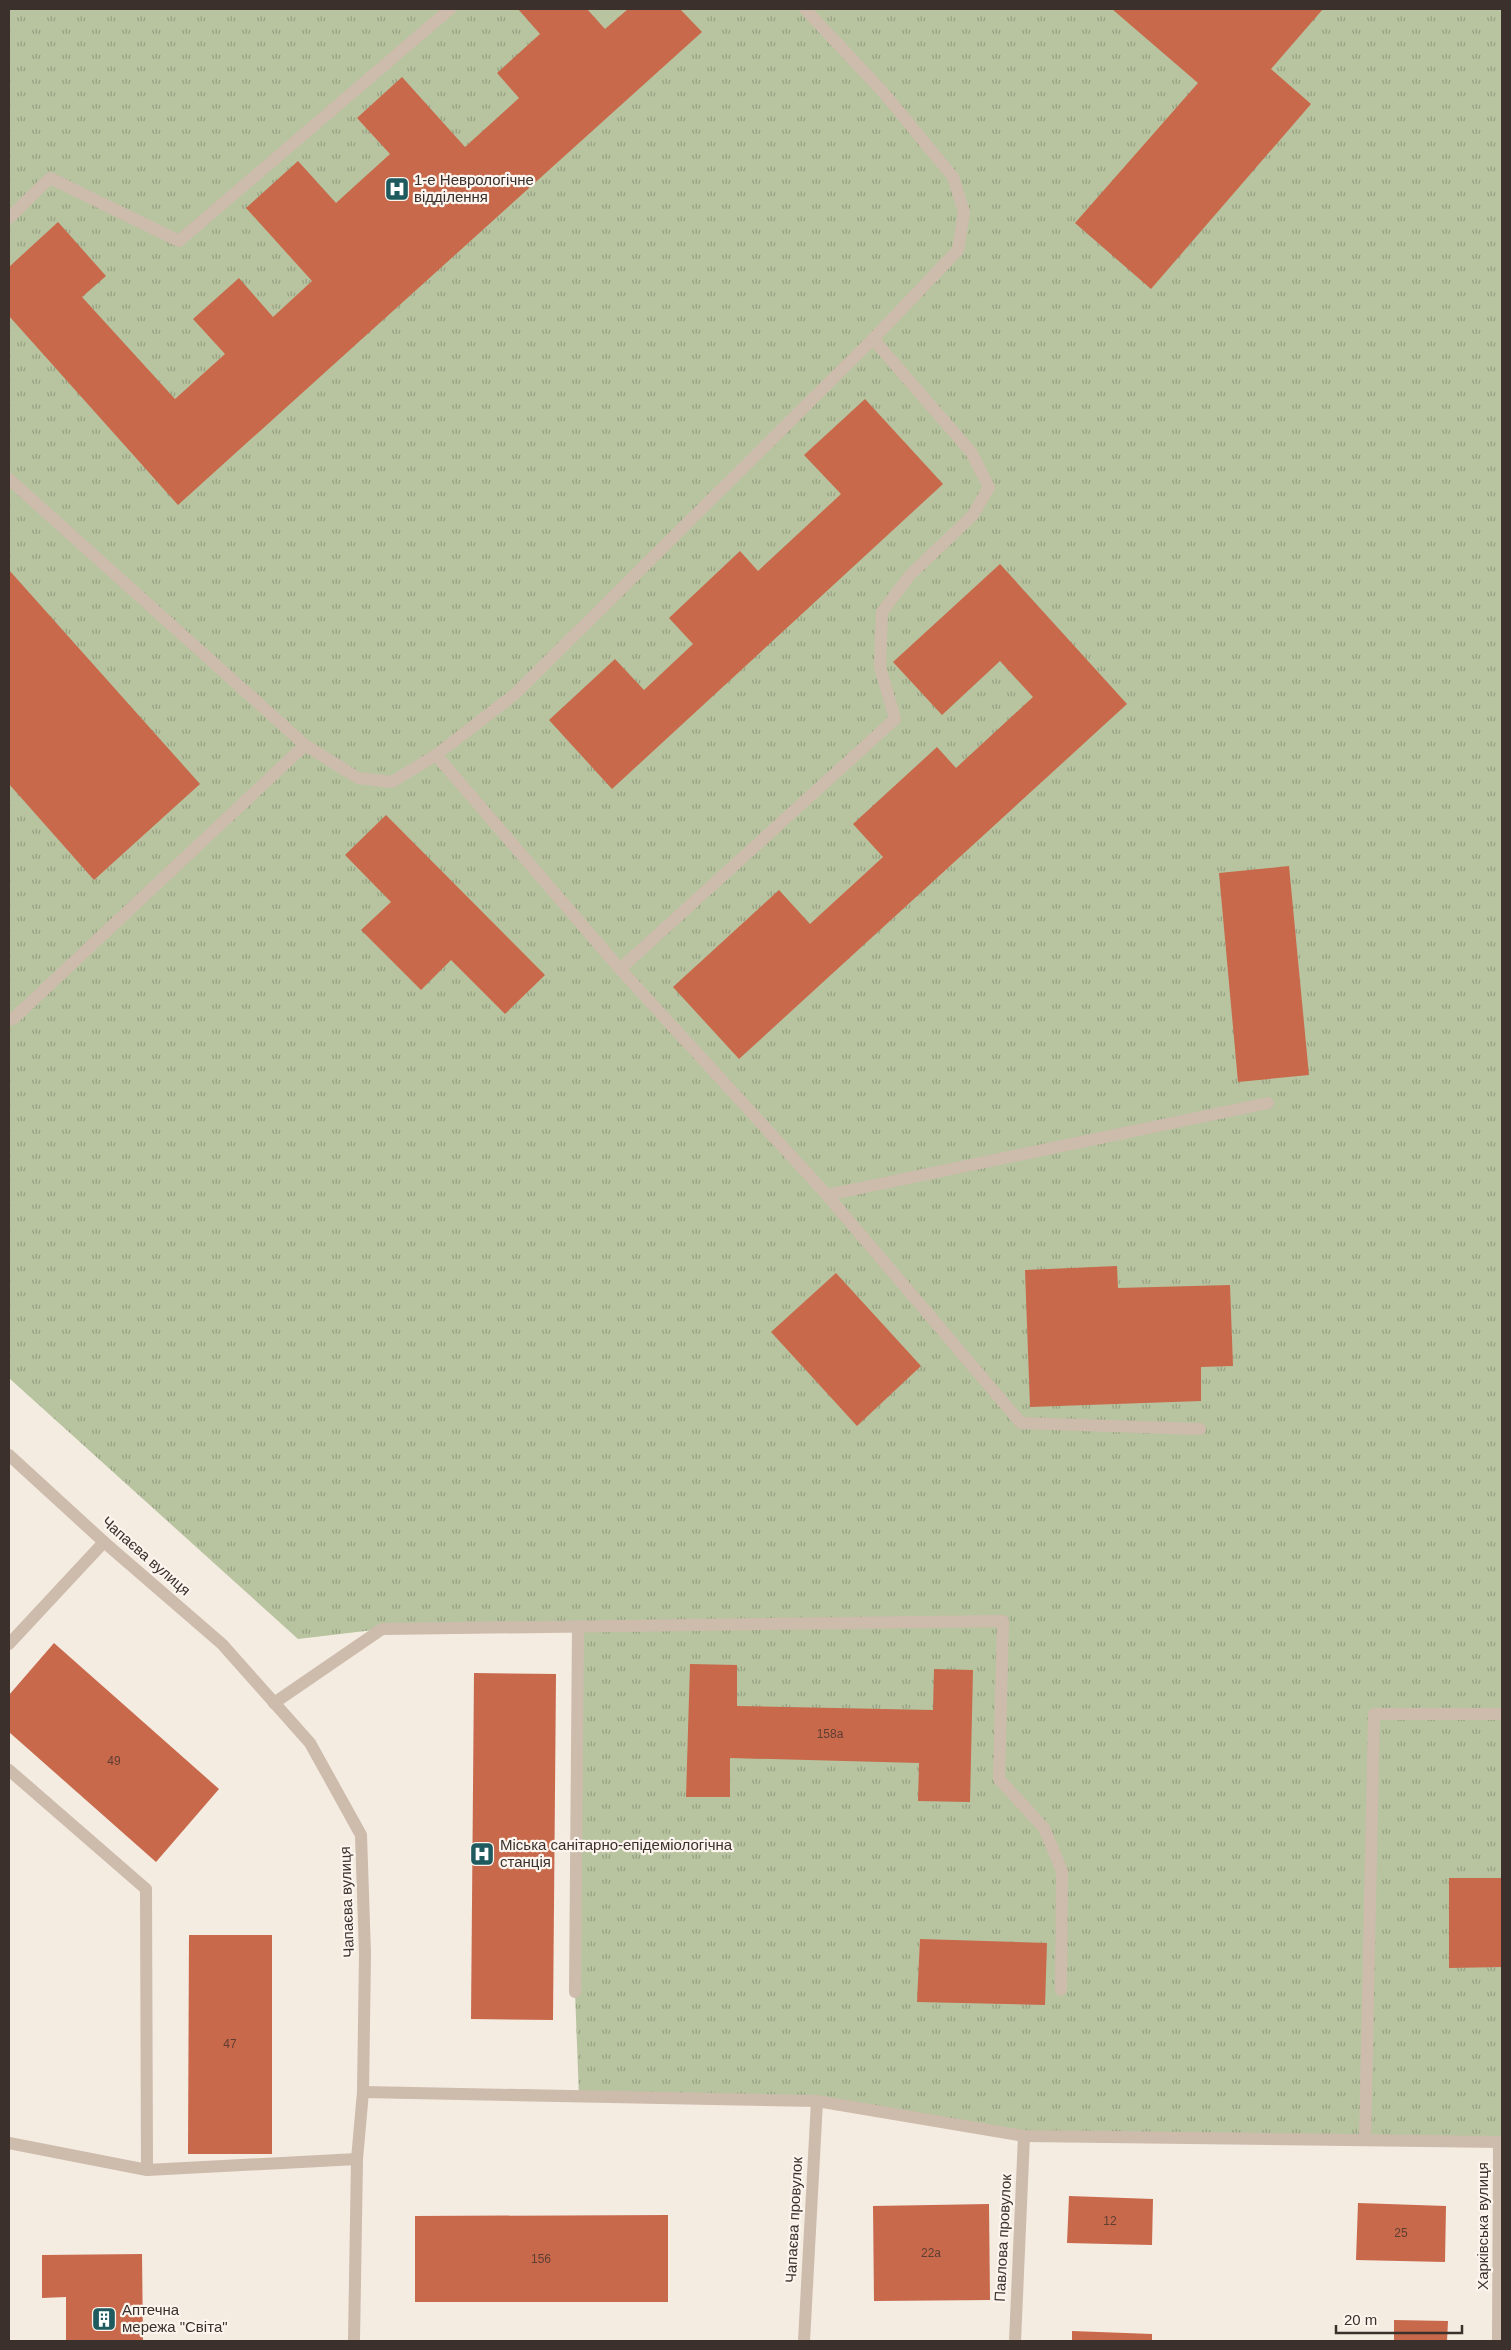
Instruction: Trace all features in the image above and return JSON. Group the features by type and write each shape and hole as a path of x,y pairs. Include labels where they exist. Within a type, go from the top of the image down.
{"street":[{"path":"9,218 50,178 179,241 450,9"},
{"path":"9,480 305,745 358,778 392,782 436,755 515,694 873,340 958,250 964,212 953,176 883,92 805,9"},
{"path":"620,969 895,719 880,667 882,612 910,575 972,515 989,487 971,452 873,340"},
{"path":"9,1020 13,1019 305,745"},
{"path":"436,755 620,969 827,1195 1021,1422 1200,1429"},
{"path":"827,1195 1268,1103"},
{"name":"Чапаєва вулиця","path":"9,1454 104,1542 222,1644 310,1743 361,1835 365,1954 363,2092 357,2159 354,2341"},
{"path":"9,1644 104,1542"},
{"path":"274,1703 382,1628 1003,1621 999,1779 1044,1828 1062,1871 1061,1990"},
{"path":"575,1992 578,1626"},
{"path":"1365,2139 1374,1714 1502,1714"},
{"path":"9,1770 146,1889 147,2170"},
{"path":"363,2092 817,2101 1024,2136 1501,2142"},
{"name":"Чапаєва провулок","path":"804,2341 817,2101"},
{"name":"Павлова провулок","path":"1015,2341 1024,2136"},
{"name":"Харківська вулиця","path":"1498,2341 1501,2142"},
{"path":"9,2143 147,2170 357,2159"}],"green space":[{"path":"9,9 1502,9 1502,2142 1024,2136 817,2101 579,2097 575,1992 578,1626 382,1629 298,1639 9,1378"}],"building":[{"path":"518,9 587,9 605,29 628,9 680,9 702,32 178,505 9,316 9,267 58,222 106,276 82,297 175,399 225,354 193,319 239,278 273,317 312,281 246,208 298,161 336,203 390,154 357,118 402,77 465,147 519,98 497,73 540,34"},
{"path":"1112,9 1323,9 1271,69 1311,104 1151,289 1075,223 1198,83"},
{"path":"865,399 943,484 612,789 549,720 615,659 644,690 693,644 669,618 740,551 758,571 841,494 804,455"},
{"path":"1000,564 1127,704 739,1059 673,987 779,890 810,924 883,857 853,824 937,747 956,768 1033,697 1000,661 942,715 893,662"},
{"path":"9,570 200,784 94,880 9,784"},
{"path":"386,815 545,975 505,1014 451,960 421,990 361,930 391,902 345,855"},
{"path":"1289,866 1309,1075 1238,1082 1219,873"},
{"path":"1117,1266 1118,1288 1230,1285 1233,1366 1201,1367 1201,1401 1030,1407 1025,1270"},
{"path":"836,1273 921,1366 857,1426 771,1332"},
{"path":"54,1643 219,1789 156,1862 9,1732 9,1695"},
{"path":"690,1664 737,1665 737,1706 933,1710 934,1669 973,1670 970,1802 918,1801 919,1763 730,1758 730,1797 686,1797"},
{"path":"474,1673 556,1674 553,2020 471,2019"},
{"path":"1449,1878 1502,1878 1502,1967 1449,1968"},
{"path":"189,1935 272,1935 272,2154 188,2154"},
{"path":"920,1939 1047,1943 1045,2005 917,2002"},
{"path":"1069,2196 1153,2199 1152,2245 1067,2243"},
{"path":"1358,2203 1446,2206 1445,2262 1356,2260"},
{"path":"989,2204 990,2300 874,2301 873,2206"},
{"path":"668,2215 668,2302 415,2302 415,2216"},
{"name":"Аптечна мережа \"Світа\"","path":"142,2254 143,2341 66,2341 66,2297 42,2298 42,2255"},
{"path":"1394,2320 1448,2321 1447,2341 1394,2341"},
{"path":"1072,2331 1152,2334 1152,2341 1072,2341"}],"place":[{"name":"1-е Неврологічне відділення","path":"397,189"},
{"name":"Міська санітарно-епідеміологічна станція","path":"482,1854"},
{"name":"Аптечна мережа \"Світа\"","path":"104,2319"}]}
